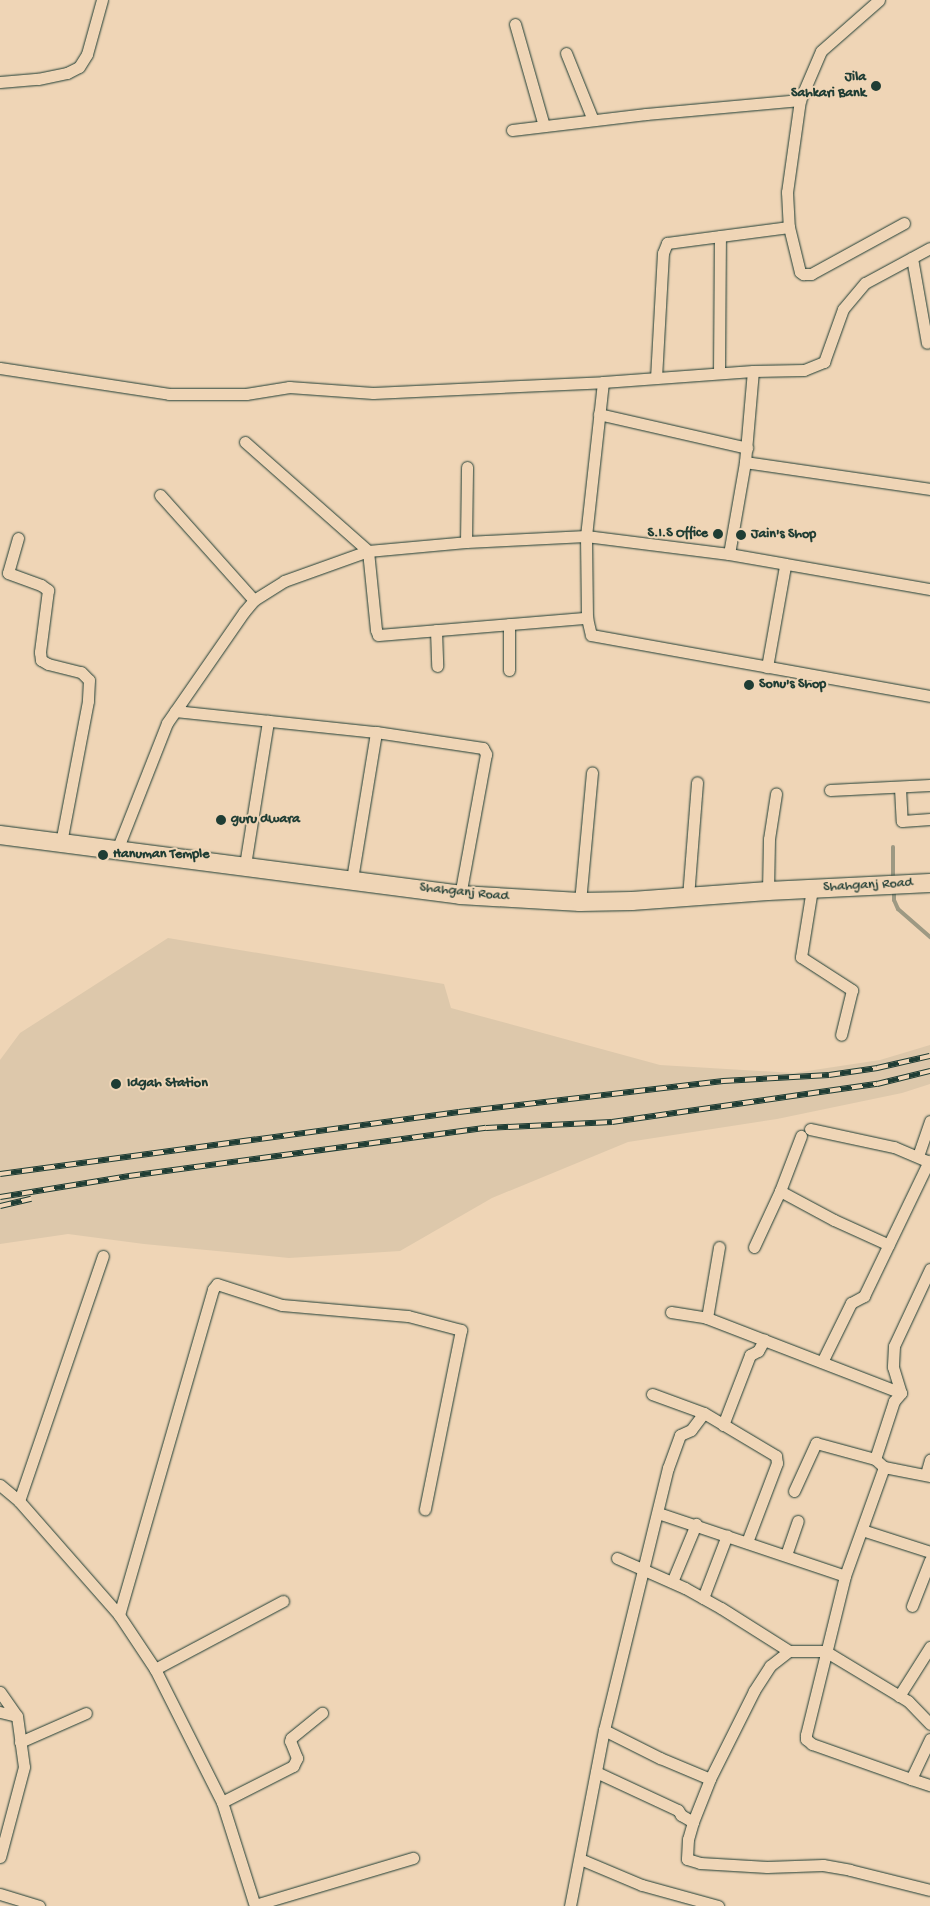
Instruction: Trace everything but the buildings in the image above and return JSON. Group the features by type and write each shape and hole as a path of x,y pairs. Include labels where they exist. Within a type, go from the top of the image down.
{"main road":[{"name":"Shahganj Road","path":"0,835 460,894 580,902 930,883"}],"street":[{"path":"0,82 38,79 67,73 79,67 87,54 102,0"},
{"path":"879,0 821,51 800,100 787,192 789,228 800,272 807,275 904,223"},
{"path":"515,24 544,126"},
{"path":"566,53 593,120"},
{"path":"512,130 593,120 800,100"},
{"path":"656,378 665,246 669,241 789,228"},
{"path":"719,374 720,236"},
{"path":"0,368 169,394 246,394 289,387 372,393 603,382 753,371 804,370 819,366 824,362 843,310 865,283 930,248"},
{"path":"912,258 927,343"},
{"path":"730,554 746,462 753,371"},
{"path":"603,382 586,536 587,618 589,634 930,696"},
{"path":"599,414 747,448"},
{"path":"245,442 368,551 376,633 382,635 587,618"},
{"path":"746,462 930,489"},
{"path":"466,542 467,467"},
{"path":"160,495 254,600"},
{"path":"117,850 164,730 232,626 254,600 300,574 368,551 466,542 586,536 730,554 785,566 930,589"},
{"path":"18,538 8,573 41,584 48,590 40,652 41,660 48,664 81,672 89,680 88,702 61,842"},
{"path":"767,667 785,566"},
{"path":"509,624 509,670"},
{"path":"436,630 437,666"},
{"path":"175,711 376,732 479,746 485,751 460,894"},
{"path":"245,865 268,721"},
{"path":"352,879 376,732"},
{"path":"580,902 592,773"},
{"path":"688,897 697,782"},
{"path":"830,790 930,785"},
{"path":"900,788 902,821 930,819"},
{"path":"768,891 769,840 776,794"},
{"path":"812,889 801,957 852,990 840,1035"},
{"path":"918,1156 930,1121"},
{"path":"754,1248 806,1133 894,1147 929,1162 864,1296 851,1302 822,1362"},
{"path":"780,1191 834,1220 889,1245"},
{"path":"707,1318 719,1247"},
{"path":"19,1501 103,1256"},
{"path":"901,1393 893,1367 892,1355 926,1283 930,1269"},
{"path":"119,1615 212,1289 217,1284 282,1305 408,1316 460,1330 425,1510"},
{"path":"671,1312 707,1318 901,1393"},
{"path":"723,1425 750,1354 758,1351 764,1340"},
{"path":"901,1393 894,1401 862,1530 845,1576 825,1651 806,1739 812,1744 911,1780 930,1785"},
{"path":"652,1394 704,1413 773,1454 777,1459 747,1542"},
{"path":"570,1906 604,1730 668,1468 680,1435 691,1430 704,1413"},
{"path":"794,1491 816,1443 880,1463 928,1475 930,1460"},
{"path":"0,1485 19,1501 119,1615 155,1669 222,1802 255,1905 414,1858"},
{"path":"658,1513 696,1524 845,1576"},
{"path":"786,1555 798,1521"},
{"path":"672,1582 696,1524"},
{"path":"862,1530 930,1552"},
{"path":"703,1598 727,1535"},
{"path":"617,1558 643,1568 703,1598 789,1651 825,1651 908,1701 930,1724"},
{"path":"912,1606 930,1560"},
{"path":"155,1669 283,1601"},
{"path":"899,1696 930,1647"},
{"path":"789,1651 770,1666 754,1691 710,1779 693,1822 686,1855 689,1860 700,1864 767,1867 823,1865 930,1890"},
{"path":"0,1692 17,1716 24,1773 0,1857"},
{"path":"0,1712 17,1716"},
{"path":"20,1742 86,1713"},
{"path":"222,1802 293,1766 297,1758 290,1741 291,1738 322,1713"},
{"path":"604,1730 660,1758 710,1779"},
{"path":"911,1780 930,1739"},
{"path":"596,1772 678,1810 681,1815 693,1822"},
{"path":"580,1859 642,1885 718,1906"},
{"path":"0,1894 39,1906"}],"shaded area":[{"path":"168,938 444,984 451,1008 660,1065 794,1073 880,1060 930,1045 930,1084 902,1093 777,1119 628,1142 492,1198 400,1251 289,1258 144,1244 68,1234 0,1244 0,1060 20,1033"}],"waterway":[{"path":"893,847 893,879"},
{"path":"894,889 894,900 898,909 930,937"}],"railway":[{"path":"0,1174 459,1112 723,1081 829,1075 877,1068 930,1056"},
{"path":"0,1197 129,1176 486,1128 612,1122 877,1084 930,1071"},
{"path":"0,1206 31,1199"}],"place":[{"name":"Jila Sahkari Bank","path":"876,86"},
{"name":"S.I.S Office","path":"718,534"},
{"name":"Jain's Shop","path":"741,535"},
{"name":"Sonu's Shop","path":"749,685"},
{"name":"guru dwara","path":"221,820"},
{"name":"Hanuman Temple","path":"103,855"},
{"name":"Idgah Station","path":"116,1084"}]}
